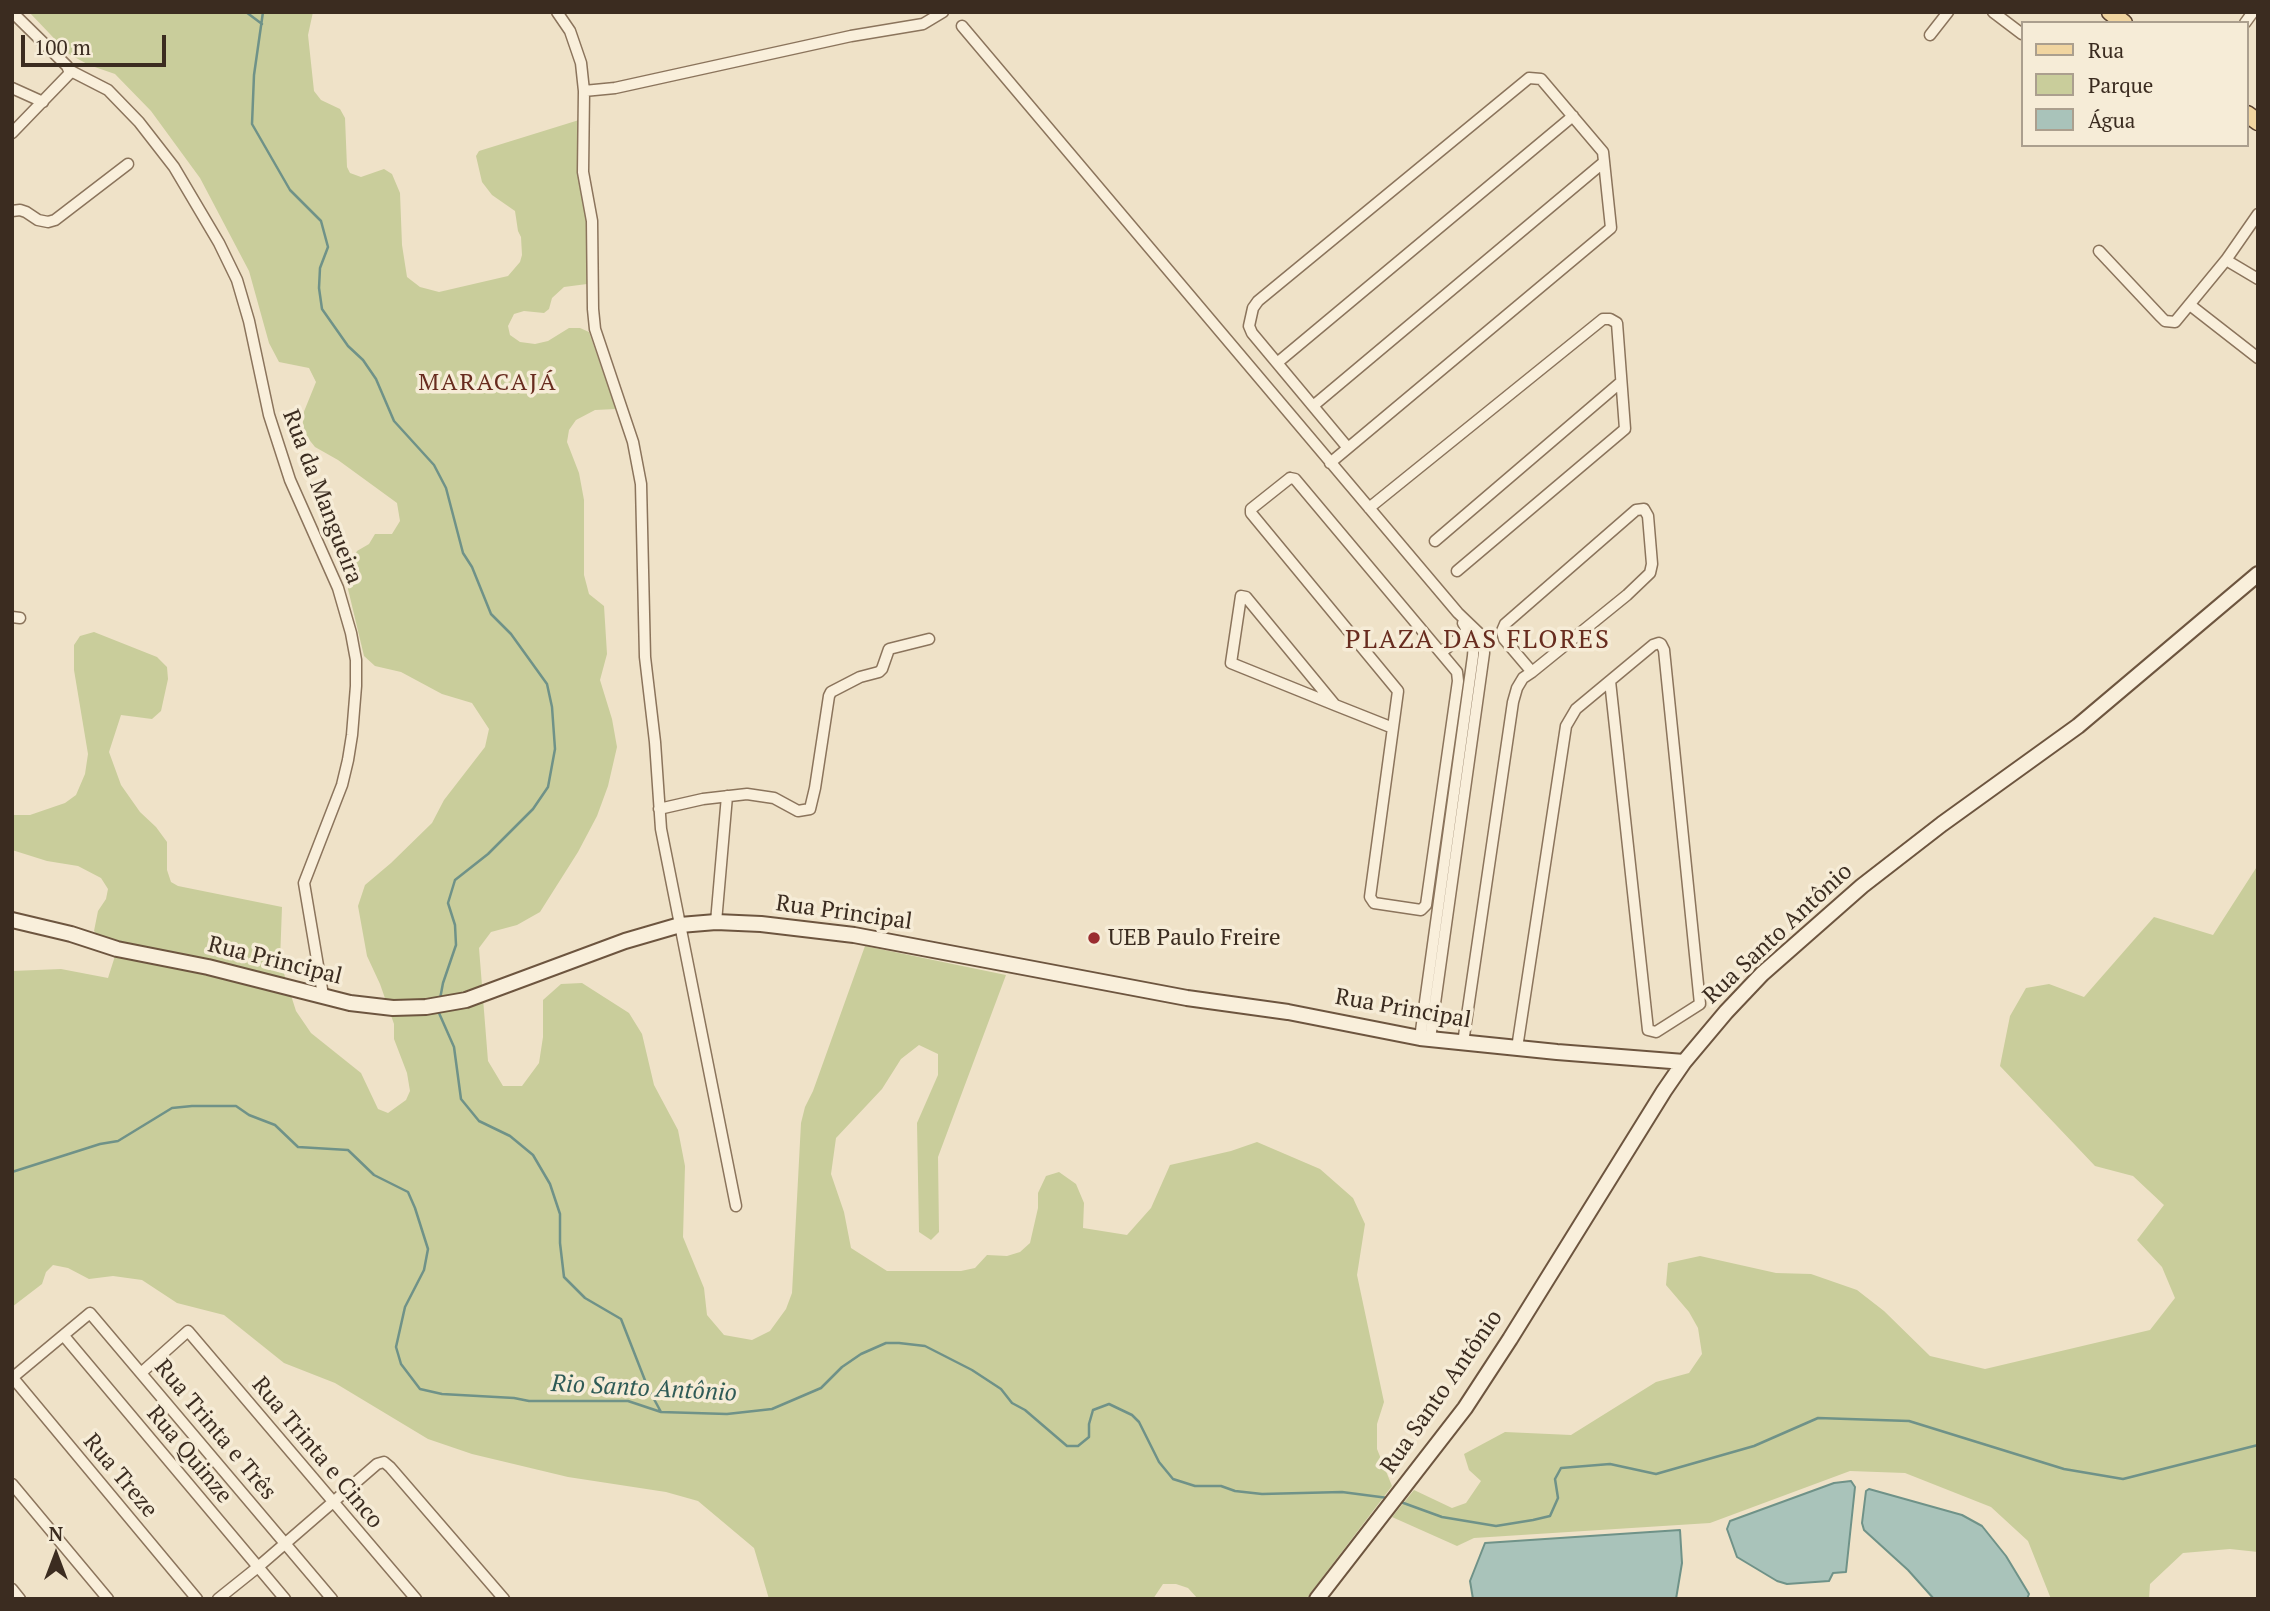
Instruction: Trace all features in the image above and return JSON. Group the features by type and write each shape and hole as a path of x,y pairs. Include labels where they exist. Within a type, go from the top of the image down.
{"street":[{"name":"Rua da Mangueira","path":"12,12 69,70 108,90 139,122 174,167 219,243 237,280 249,321 269,415 290,481 338,588 356,660 352,735 342,785 304,883 323,995"},
{"path":"557,12 576,44 581,63 584,91 583,172 592,213 595,328 633,442 641,484 645,657 664,848 736,1206"},
{"path":"1930,35 1948,12"},
{"path":"1993,12 2022,34"},
{"path":"584,91 615,88 850,36 923,24 938,14"},
{"path":"962,26 1470,629 1474,642 1473,656 1425,1038"},
{"path":"12,133 69,76 69,70"},
{"path":"1330,463 1348,448 1611,228 1603,152 1541,79 1529,78 1258,301 1250,317 1252,334 1348,448"},
{"path":"12,88 43,103"},
{"path":"1277,363 1573,116"},
{"path":"1313,406 1604,162"},
{"path":"12,211 26,212 38,220 55,220 128,164"},
{"path":"2099,251 2165,321 2175,322 2226,260 2258,214"},
{"path":"2226,260 2258,279"},
{"path":"2189,305 2258,358"},
{"path":"1369,508 1603,319 1617,323 1625,429 1457,571"},
{"path":"1435,541 1621,382"},
{"path":"1290,478 1295,479 1457,672 1458,681 1426,905 1421,910 1374,903 1370,897 1393,728 1398,691 1252,516 1251,509 1290,478"},
{"path":"1463,1043 1517,688 1532,672 1650,573 1652,564 1647,511 1636,510 1505,624 1502,631 1504,639 1532,672"},
{"name":"Rua Santo Antônio","path":"1317,1599 1480,1385 1684,1062 1726,1012 1762,974 1835,908 1915,843 2078,726 2258,574"},
{"path":"1335,705 1246,597 1241,596 1231,663 1335,705 1393,728"},
{"path":"1441,653 1470,629"},
{"path":"659,809 727,796 763,795 798,811 810,809 831,692 883,669 889,649 929,639"},
{"path":"1517,1048 1566,726 1571,714 1610,681 1653,645 1661,643 1664,650 1701,1001 1694,1010 1653,1033 1647,1027 1610,681"},
{"path":"716,922 727,796"},
{"name":"Rua Principal","path":"12,920 71,934 117,949 369,1006 393,1008 440,1005 466,1000 625,941 680,925 716,922 761,924 854,935 1187,998 1299,1014 1425,1038 1684,1062"},
{"name":"Rua Trinta e Três","path":"64,1336 90,1313 332,1599"},
{"name":"Rua Trinta e Cinco","path":"141,1373 188,1331 416,1599"},
{"path":"13,1378 64,1336"},
{"name":"Rua Quinze","path":"64,1336 285,1599"},
{"name":"Rua Treze","path":"13,1378 197,1599"},
{"path":"218,1599 377,1464 384,1462 504,1599"},
{"path":"12,1484 108,1599"},
{"path":"12,1589 20,1599"}],"green space":[{"path":"29,12 313,12 308,35 314,91 321,100 340,109 345,118 347,167 350,173 361,177 384,169 392,174 400,193 402,245 407,277 420,287 439,292 508,276 520,262 522,255 515,211 492,195 482,182 476,156 479,151 579,120 589,219 587,284 564,287 552,298 549,309 544,313 524,311 514,314 508,326 510,335 520,342 535,344 548,341 569,328 580,328 589,332 616,409 595,410 576,420 569,430 567,442 579,473 584,500 584,575 589,594 604,606 607,654 600,680 617,747 608,786 597,816 540,912 517,925 491,932 479,948 488,1061 503,1086 522,1086 539,1063 543,1037 543,1000 561,984 582,983 629,1013 642,1034 654,1085 678,1130 685,1166 683,1237 704,1288 707,1315 724,1335 752,1340 770,1331 786,1309 792,1293 801,1123 865,946 1006,975 938,1157 939,1232 931,1240 919,1232 917,1123 938,1075 938,1054 919,1045 901,1059 882,1089 836,1138 831,1174 844,1212 851,1248 887,1271 961,1271 975,1268 987,1255 1007,1256 1020,1252 1030,1243 1038,1208 1038,1193 1046,1176 1059,1172 1076,1184 1084,1203 1083,1228 1127,1235 1151,1208 1170,1165 1257,1142 1320,1169 1353,1198 1365,1224 1357,1275 1384,1402 1377,1424 1377,1449 1392,1486 1306,1599 1198,1599 1188,1588 1163,1584 1153,1599 769,1599 754,1548 698,1501 666,1492 568,1477 472,1454 428,1439 335,1383 284,1363 224,1315 177,1303 142,1280 113,1276 89,1279 68,1268 53,1265 46,1272 42,1284 12,1307 12,971 61,969 108,978 115,956 94,931 98,911 106,899 108,889 101,878 78,866 47,861 12,850 12,815 30,815 65,803 76,795 85,774 88,754 74,670 74,645 80,636 94,632 157,657 167,667 168,679 161,711 152,719 121,715 109,752 121,785 140,812 167,842 167,870 171,882 178,886 282,907 280,961 296,1011 311,1033 361,1073 378,1109 388,1113 406,1100 410,1091 407,1073 394,1039 394,1024 367,956 358,906 365,885 432,823 444,800 485,747 489,729 472,703 442,694 401,672 375,666 364,656 348,589 351,564 357,551 369,544 375,534 392,534 400,521 397,503 338,460 315,447 303,432 303,414 316,382 309,368 279,362 269,343 249,271 200,178 151,111 115,74 89,65 69,54"},
{"path":"2258,865 2258,1552 2230,1549 2183,1553 2150,1584 2149,1599 2051,1599 2028,1541 1991,1507 1905,1473 1850,1471 1710,1523 1474,1538 1457,1546 1392,1517 1414,1490 1452,1508 1466,1503 1481,1481 1469,1470 1464,1454 1505,1432 1571,1435 1656,1382 1689,1373 1702,1354 1698,1328 1689,1312 1666,1285 1668,1263 1700,1256 1776,1273 1811,1274 1857,1290 1884,1311 1930,1356 1985,1369 2150,1330 2175,1298 2162,1267 2137,1240 2164,1205 2133,1176 2095,1166 2000,1066 2010,1016 2026,988 2049,984 2084,997 2154,917 2213,935"}],"water":[{"path":"1851,1481 1855,1487 1846,1572 1833,1573 1829,1581 1787,1584 1777,1581 1737,1557 1727,1529 1730,1521 1834,1483"},
{"path":"1869,1489 1962,1515 1982,1526 2006,1556 2029,1594 2027,1599 1934,1599 1908,1570 1864,1530 1862,1523 1866,1491"},
{"path":"1680,1530 1682,1563 1676,1599 1473,1599 1470,1581 1485,1543"}],"waterway":[{"path":"246,12 262,24"},
{"path":"263,12 254,75 252,124 290,190 321,221 328,247 320,268 322,309 376,379 394,421 434,465 446,488 463,553 472,567 491,614 511,634 547,684 552,707 555,749 548,787 533,809 488,854 455,880 448,903 455,925 456,945 440,999"},
{"path":"440,1009 439,1013 454,1047 461,1099 479,1121 510,1136 533,1155 550,1184 560,1214 564,1277 585,1298 621,1319 648,1388 661,1412"},
{"name":"Rio Santo Antônio","path":"12,1172 100,1144 118,1141 172,1108 192,1106 236,1106 249,1115 275,1125 298,1147 348,1150 374,1175 408,1192 428,1249 424,1270 405,1307 396,1347 401,1364 420,1389 442,1394 529,1401 628,1401 661,1412 727,1414 772,1409 821,1388 842,1367 861,1354 886,1343 899,1343 925,1346 972,1370 1001,1389 1012,1403 1025,1410 1067,1446 1078,1446 1089,1437 1093,1410 1109,1404 1132,1415 1139,1422 1159,1462 1173,1479 1195,1486 1221,1486 1235,1491 1262,1494 1342,1492 1388,1498"},
{"path":"1398,1501 1442,1517 1496,1526 1533,1520 1550,1516 1558,1498 1555,1479 1561,1468 1610,1464 1656,1474 1754,1446 1818,1418 1909,1421 2064,1469 2123,1479 2258,1445"}],"place":[{"name":"UEB Paulo Freire","path":"1094,938"}],"district":[{"name":"MARACAJÁ","path":"488,383"},
{"name":"PLAZA DAS FLORES","path":"1478,641"}]}
